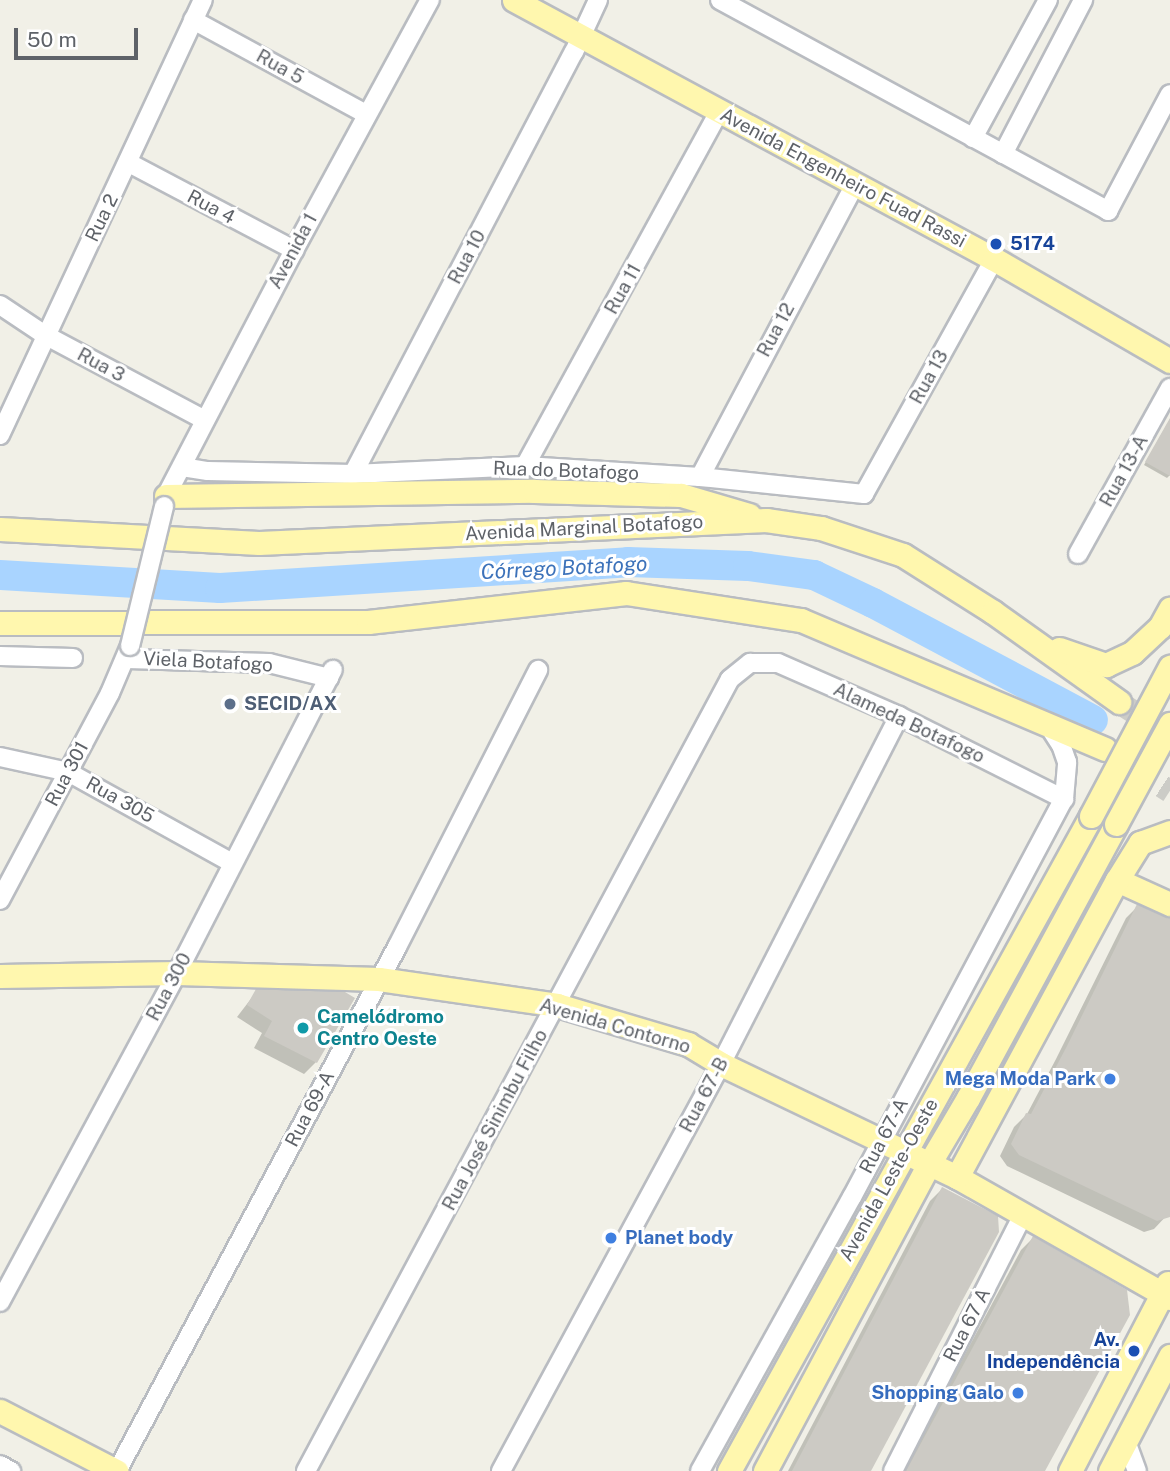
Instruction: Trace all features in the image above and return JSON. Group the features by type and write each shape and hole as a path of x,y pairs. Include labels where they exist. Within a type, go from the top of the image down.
{"main road":[{"name":"Avenida Engenheiro Fuad Rassi","path":"513,0 994,260 1170,361"},
{"path":"165,501 534,491 681,495 766,520"},
{"name":"Avenida Marginal Botafogo","path":"0,529 259,543 766,520 821,527 903,555 1032,639 1119,702"},
{"path":"0,623 368,622 626,593 801,620 1105,749"},
{"path":"1032,639 1106,665 1132,653 1160,627 1170,609"},
{"name":"Avenida Leste-Oeste","path":"729,1471 1091,816 1170,667"},
{"name":"Avenida Leste-Oeste","path":"765,1471 929,1164 968,1098 1170,724"},
{"path":"957,1177 1117,880 1140,844 1170,832"},
{"path":"1117,880 1170,904"},
{"name":"Avenida Contorno","path":"0,976 177,973 379,979 557,1005 688,1044 720,1064 880,1143 957,1177 1022,1217 1167,1290"},
{"path":"968,1098 1012,1071"},
{"path":"1070,1471 1167,1290"},
{"path":"1110,1471 1170,1356"},
{"path":"0,1411 116,1471"}],"street":[{"name":"Rua 2","path":"0,435 203,0"},
{"name":"Avenida 1","path":"165,501 294,250 430,0"},
{"name":"Rua 10","path":"353,474 581,39 598,0"},
{"path":"720,0 1108,211 1170,94"},
{"path":"974,138 1048,0"},
{"path":"1003,154 1083,0"},
{"name":"Rua 5","path":"193,20 366,114"},
{"name":"Rua 11","path":"525,466 719,111"},
{"name":"Rua 4","path":"129,163 294,250"},
{"name":"Rua 12","path":"699,477 855,184"},
{"name":"Rua 13","path":"864,494 994,260"},
{"name":"Rua 3","path":"0,305 45,335 205,420"},
{"name":"Rua 13-A","path":"1078,554 1170,388"},
{"name":"Rua do Botafogo","path":"182,467 208,471 353,474 525,466 699,477 864,494"},
{"name":"Rua 301","path":"0,900 129,652 165,501"},
{"name":"Viela Botafogo","path":"129,652 269,663 331,674"},
{"path":"0,656 73,658"},
{"name":"Alameda Botafogo","path":"750,663 778,663 899,716 1064,799"},
{"name":"Rua José Sinimbu Filho","path":"306,1471 730,679 750,663"},
{"name":"Rua 69-A","path":"116,1471 379,979 538,670"},
{"name":"Rua 300","path":"0,1302 177,973 331,674"},
{"name":"Rua 67-B","path":"501,1471 720,1064 899,716"},
{"path":"1048,725 1061,745 1067,762 1064,799"},
{"name":"Rua 305","path":"0,757 68,772 232,863"},
{"name":"Rua 67-A","path":"699,1471 852,1197 1064,799"},
{"path":"852,1197 873,1209"},
{"name":"Rua 67 A","path":"895,1467 1022,1217"},
{"path":"1126,1441 1137,1471"},
{"path":"0,1465 11,1471"}],"building":[{"path":"1170,418 1170,476 1145,462"},
{"name":"Mega Moda Park","path":"1137,904 1170,918 1170,1217 1157,1221 1019,1155 1011,1144 1026,1113 1031,1114 1067,1046"},
{"name":"Camelódromo Centro Oeste","path":"256,989 345,992 355,998 317,1063 264,1036 272,1021 247,1005"},
{"path":"942,1187 998,1216 999,1232 871,1471 792,1471"},
{"name":"Shopping Galo","path":"1033,1236 1127,1290 1130,1315 1045,1471 906,1471"}],"waterway":[{"name":"Córrego Botafogo","path":"0,575 220,588 628,562 748,566 814,575 873,603 1093,720"}],"tunnel":[{"path":"1119,702 1170,735"},
{"path":"1105,749 1170,791"}],"place":[{"name":"5174","path":"996,244"},
{"name":"SECID/AX","path":"230,704"},
{"name":"Camelódromo Centro Oeste","path":"303,1028"},
{"name":"Mega Moda Park","path":"1110,1079"},
{"name":"Planet body","path":"611,1238"},
{"name":"Av. Independência","path":"1134,1351"},
{"name":"Shopping Galo","path":"1018,1393"}]}
